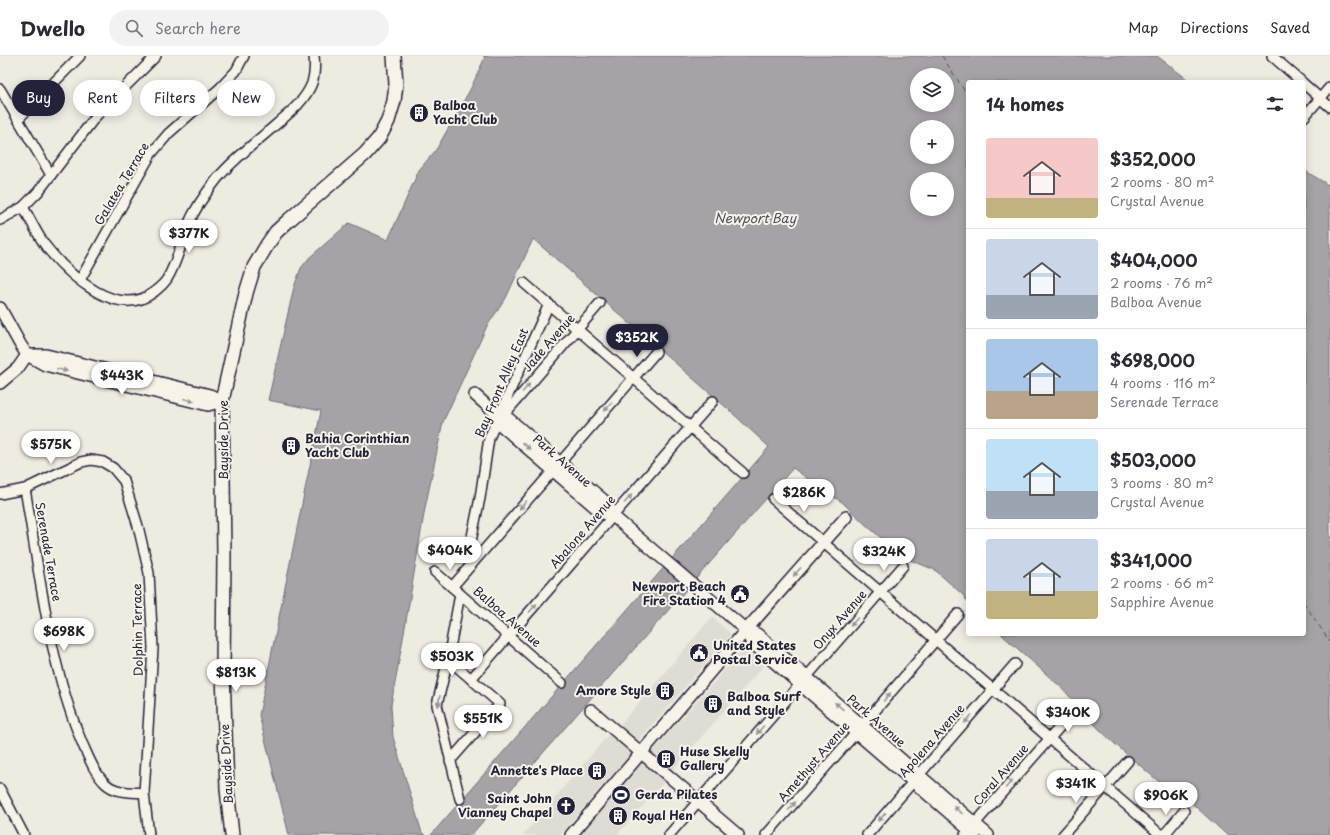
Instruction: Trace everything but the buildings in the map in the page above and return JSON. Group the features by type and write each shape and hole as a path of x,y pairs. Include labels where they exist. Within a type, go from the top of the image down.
{"main road":[{"name":"Bayside Drive","path":"232,835 227,789 223,673 224,554 222,401 246,293 254,267 276,232 365,154 379,138 388,121 394,101 396,84 394,56"}],"street":[{"path":"18,120 80,56"},
{"path":"0,220 23,207 38,192 96,116 156,56"},
{"name":"Galatea Terrace","path":"80,280 152,154 170,133 220,88 236,71 244,56"},
{"path":"23,207 47,248 80,280 95,291 112,299 130,302 141,300 157,290 170,274 188,225 198,204 209,189 222,173 292,111 305,96 312,82 315,68 314,56"},
{"path":"1272,56 1300,80"},
{"path":"1306,86 1330,107"},
{"path":"1306,115 1330,87"},
{"path":"0,89 51,175"},
{"path":"524,283 743,473"},
{"name":"Jade Avenue","path":"500,417 600,303"},
{"name":"Bay Front Alley East","path":"470,566 469,551 480,498 489,438 500,417 549,304"},
{"path":"0,308 27,355"},
{"path":"452,587 656,352"},
{"path":"27,355 46,355 210,395 222,401"},
{"path":"0,383 18,368 27,355"},
{"name":"Park Avenue","path":"475,395 500,417 502,426 557,466 602,513 613,516 746,630 751,642 803,681 859,729 915,778 971,831 988,835"},
{"name":"Abalone Avenue","path":"471,679 713,401"},
{"name":"Dolphin Terrace","path":"25,489 80,462 91,460 103,462 113,468 124,481 138,526 149,573 153,648 144,793 149,835"},
{"path":"0,494 25,489"},
{"name":"Serenade Terrace","path":"25,489 54,654 77,730 93,766 106,784 118,790 144,793"},
{"path":"773,499 1105,787 1163,835 1184,811"},
{"path":"571,835 746,630 846,516"},
{"name":"Onyx Avenue","path":"669,835 903,566"},
{"name":"Balboa Avenue","path":"435,572 562,682"},
{"path":"460,594 448,659 437,705 460,799"},
{"name":"Amethyst Avenue","path":"766,835 958,614"},
{"path":"448,659 500,704 450,761"},
{"name":"Apolena Avenue","path":"867,835 1015,664"},
{"path":"591,710 738,835"},
{"name":"Coral Avenue","path":"971,831 1049,738 1072,713"},
{"path":"1063,835 1128,761"},
{"path":"0,789 24,835"}],"shaded area":[{"path":"712,617 731,634 637,742 619,726"},
{"path":"746,646 766,663 672,771 651,753"},
{"path":"609,734 631,753 560,835 523,835"},
{"path":"641,762 664,782 617,835 579,835"}],"water":[{"name":"Newport Bay","path":"483,56 1157,56 1188,80 966,80 966,599 935,570 903,557 842,502 793,468 471,835 431,835 769,447 728,409 533,239 506,298 487,326 443,422 425,508 391,705 393,737 422,833 425,835 289,835 259,715 321,411 268,400 294,287 301,268 309,258 349,223 388,240 419,170 436,150 471,88 485,57"},
{"path":"1306,171 1330,186 1330,835 1227,835 1186,798 1157,780 1115,744 1097,727 1062,688 1003,636 1306,636"}],"ferry route":[{"path":"942,56 966,93"},
{"path":"1306,606 1330,642"}],"place":[{"name":"Balboa Yacht Club","path":"419,113"},
{"name":"Bahia Corinthian Yacht Club","path":"291,446"},
{"name":"Newport Beach Fire Station 4","path":"740,594"},
{"name":"United States Postal Service","path":"699,653"},
{"name":"Amore Style","path":"665,691"},
{"name":"Balboa Surf and Style","path":"713,704"},
{"name":"Huse Skelly Gallery","path":"666,759"},
{"name":"Annette's Place","path":"597,771"},
{"name":"Gerda Pilates","path":"621,795"},
{"name":"Saint John Vianney Chapel","path":"566,806"},
{"name":"Royal Hen","path":"618,816"}]}
